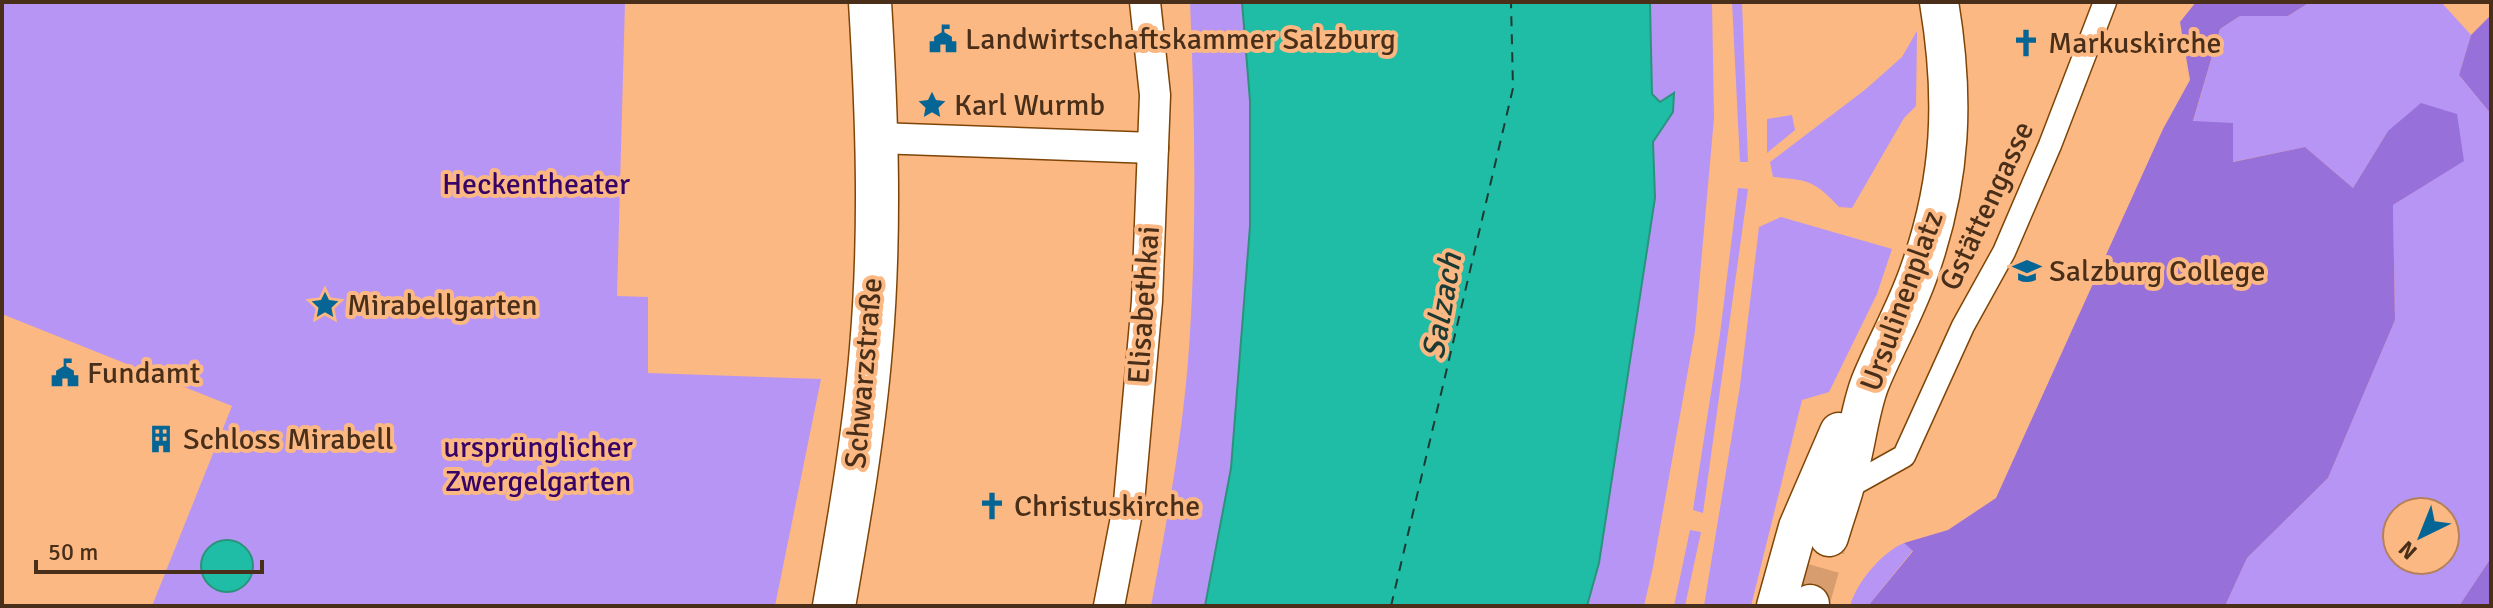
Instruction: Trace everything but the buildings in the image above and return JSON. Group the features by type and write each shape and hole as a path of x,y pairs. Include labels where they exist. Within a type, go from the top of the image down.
{"main road":[{"name":"Schwarzstraße","path":"834,606 852,501 871,346 877,138 870,2"}],"street":[{"name":"Elisabethkai","path":"1109,606 1129,502 1147,301 1155,95 1145,2"},
{"name":"Ursulinenplatz","path":"1829,537 1869,386 1919,273 1937,211 1948,154 1948,62 1939,2"},
{"name":"Gstättengasse","path":"1843,490 1904,456 1963,326 2004,252 2050,145 2105,2"},
{"path":"877,138 1153,148"},
{"path":"1799,605 1798,527 1840,429 1869,386"}],"green space":[{"name":"Mirabellgarten","path":"2,2 625,2 617,296 648,297 648,373 821,379 775,606 152,606 232,406 2,314"},
{"path":"1190,2 1242,2 1250,101 1250,226 1231,468 1205,606 1151,606 1179,445 1189,348 1194,175"},
{"path":"1650,2 1712,2 1714,118 1695,331 1644,606 1587,606 1599,562 1655,198 1653,142 1673,112 1674,94 1660,102 1652,95"},
{"path":"1732,2 1742,2 1748,162 1740,162"},
{"path":"2310,2 2441,2 2471,35 2459,75 2491,114 2491,558 2459,606 2225,606 2247,558 2328,478 2395,320 2393,205 2463,161 2388,131 2353,188 2305,147 2232,162 2193,122 2220,29 2240,16 2288,16"},
{"path":"1917,31 1916,106 1904,118 1852,208 1839,207 1810,183 1773,177 1770,162 1866,89 1902,57"},
{"path":"1792,115 1795,130 1767,153 1767,119"},
{"path":"1738,188 1748,189 1703,513 1693,510"},
{"path":"1781,217 1892,249 1877,294 1829,392 1802,400 1751,606 1704,606 1740,386 1759,227"},
{"path":"1690,530 1701,532 1685,606 1674,606"},
{"path":"1904,543 1913,550 1868,606 1850,606 1871,569 1887,553"}],"shaded area":[{"path":"2196,2 2310,2 2288,16 2240,16 2220,29 2193,121 2233,123 2233,162 2305,147 2353,188 2388,131 2421,103 2457,114 2464,161 2393,205 2395,320 2328,478 2247,558 2225,606 1868,606 1913,551 1904,543 1948,530 1996,498 2163,129 2190,80 2180,22"},
{"path":"2491,15 2491,114 2459,75 2471,35"},
{"path":"2491,558 2491,606 2459,606"}],"water":[{"name":"Salzach","path":"1242,2 1650,2 1652,94 1660,102 1674,93 1673,112 1653,142 1655,198 1599,563 1587,606 1205,606 1231,468 1250,226 1250,101"},
{"path":"227,540 245,548 253,566 245,584 227,592 209,584 201,566 209,548"}],"ferry route":[{"path":"1391,606 1513,88 1511,2"}],"tunnel":[{"path":"1810,604 1829,537"}],"place":[{"name":"Landwirtschaftskammer Salzburg","path":"943,39"},
{"name":"Markuskirche","path":"2026,43"},
{"name":"Karl Wurmb","path":"932,105"},
{"name":"Salzburg College","path":"2027,271"},
{"name":"Mirabellgarten","path":"325,305"},
{"name":"Fundamt","path":"65,373"},
{"name":"Schloss Mirabell","path":"161,439"},
{"name":"Christuskirche","path":"992,506"}],"park label":[{"name":"Heckentheater","path":"536,184"},
{"name":"ursprünglicher Zwergelgarten","path":"538,464"}]}
